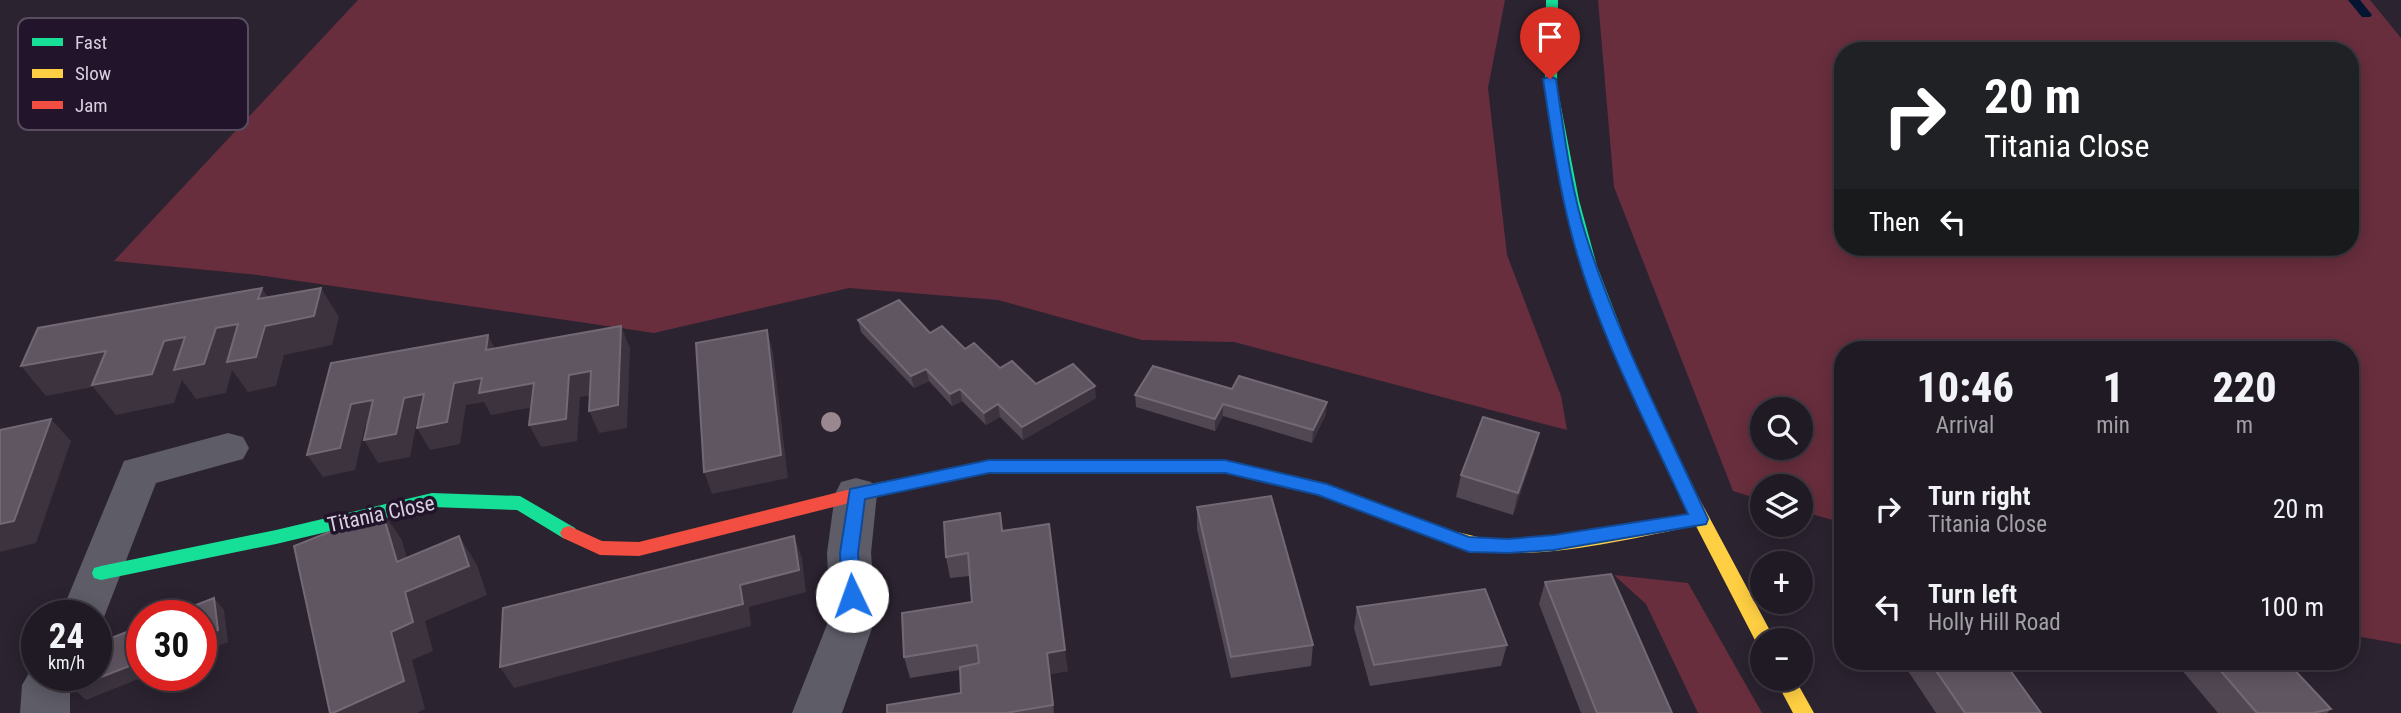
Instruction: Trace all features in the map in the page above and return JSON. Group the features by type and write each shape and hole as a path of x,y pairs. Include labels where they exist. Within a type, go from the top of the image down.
{"street":[{"path":"1552,0 1550,79 1564,169 1578,234 1611,329 1699,519 1758,628"},
{"path":"90,600 139,472 228,448"},
{"name":"Titania Close","path":"101,573 276,537 432,500 520,503 557,527 600,548 639,549 856,494 989,467 1225,466 1321,489 1469,544 1508,546 1554,542 1699,519"},
{"path":"817,713 853,617 849,553 856,494"},
{"path":"45,713 46,691"},
{"path":"1792,691 1804,713"}],"shaded area":[{"path":"358,0 1505,0 1488,88 1507,255 1561,396 1567,430 1234,342 1142,340 998,300 849,288 654,333 258,275 114,261 236,130 248,130 248,118"},
{"path":"1598,0 2370,0 2401,38 2401,644 2359,637 2359,341 1834,341 1834,520 1813,514 1813,474 1750,474 1750,496 1733,491 1614,187"},
{"path":"1614,575 1688,583 1762,713 1698,713 1646,604"}],"building":[{"path":"262,288 258,299 321,288 314,316 265,326 256,357 227,362 238,324 216,328 204,364 174,370 185,337 164,341 152,374 92,385 106,351 21,366 38,328"},
{"path":"899,300 930,333 942,326 965,349 974,343 1000,368 1012,361 1036,384 1073,364 1095,386 1022,427 998,404 984,413 960,389 950,394 926,369 911,376 858,320"},
{"path":"621,326 618,405 589,411 591,371 569,375 566,419 529,425 534,383 479,393 482,378 454,383 447,422 417,428 424,394 404,398 396,434 364,440 373,400 351,404 340,448 307,455 331,363 488,335 486,350"},
{"path":"767,330 781,455 704,472 696,343"},
{"path":"1153,366 1232,389 1239,376 1327,402 1313,430 1223,404 1215,419 1135,395"},
{"path":"1483,417 1539,433 1518,493 1461,475"},
{"path":"51,419 14,521 0,524 0,430"},
{"path":"1271,496 1313,645 1231,657 1197,507"},
{"path":"382,511 397,562 459,536 469,566 405,592 413,622 391,632 404,681 330,713 294,546"},
{"path":"1000,513 1002,531 1049,524 1065,650 1047,653 1053,705 1006,713 887,713 887,705 961,693 960,667 979,663 977,645 904,657 902,613 972,602 968,553 946,557 944,522"},
{"path":"794,536 799,570 740,585 743,604 500,667 503,608"},
{"path":"1611,574 1672,713 1597,713 1545,582"},
{"path":"1485,589 1507,645 1374,665 1357,607"},
{"path":"126,632 126,667 112,673 112,638"},
{"path":"1935,670 2010,670 2041,713 1965,713"},
{"path":"2220,670 2294,670 2331,709 2313,713 2257,713"}],"waterway":[{"path":"2354,0 2366,15"}],"traffic: fast":[{"path":"1552,0 1551,86 1572,200 1590,266 1624,357"},
{"path":"1166,466 1225,466 1321,489 1453,538"},
{"path":"101,573 276,537 432,500 520,503 569,533"}],"traffic: slow":[{"path":"1624,357 1669,457 1759,628"},
{"path":"871,491 989,467 1166,466"},
{"path":"1453,538 1478,544 1540,544 1699,519"},
{"path":"1792,691 1804,713"}],"traffic: jam":[{"path":"569,533 600,548 639,549 871,491"}],"route":[{"path":"852,596 849,553 856,494 989,467 1225,466 1321,489 1469,544 1508,546 1554,542 1699,519 1611,329 1578,234 1564,169 1550,79"}]}
